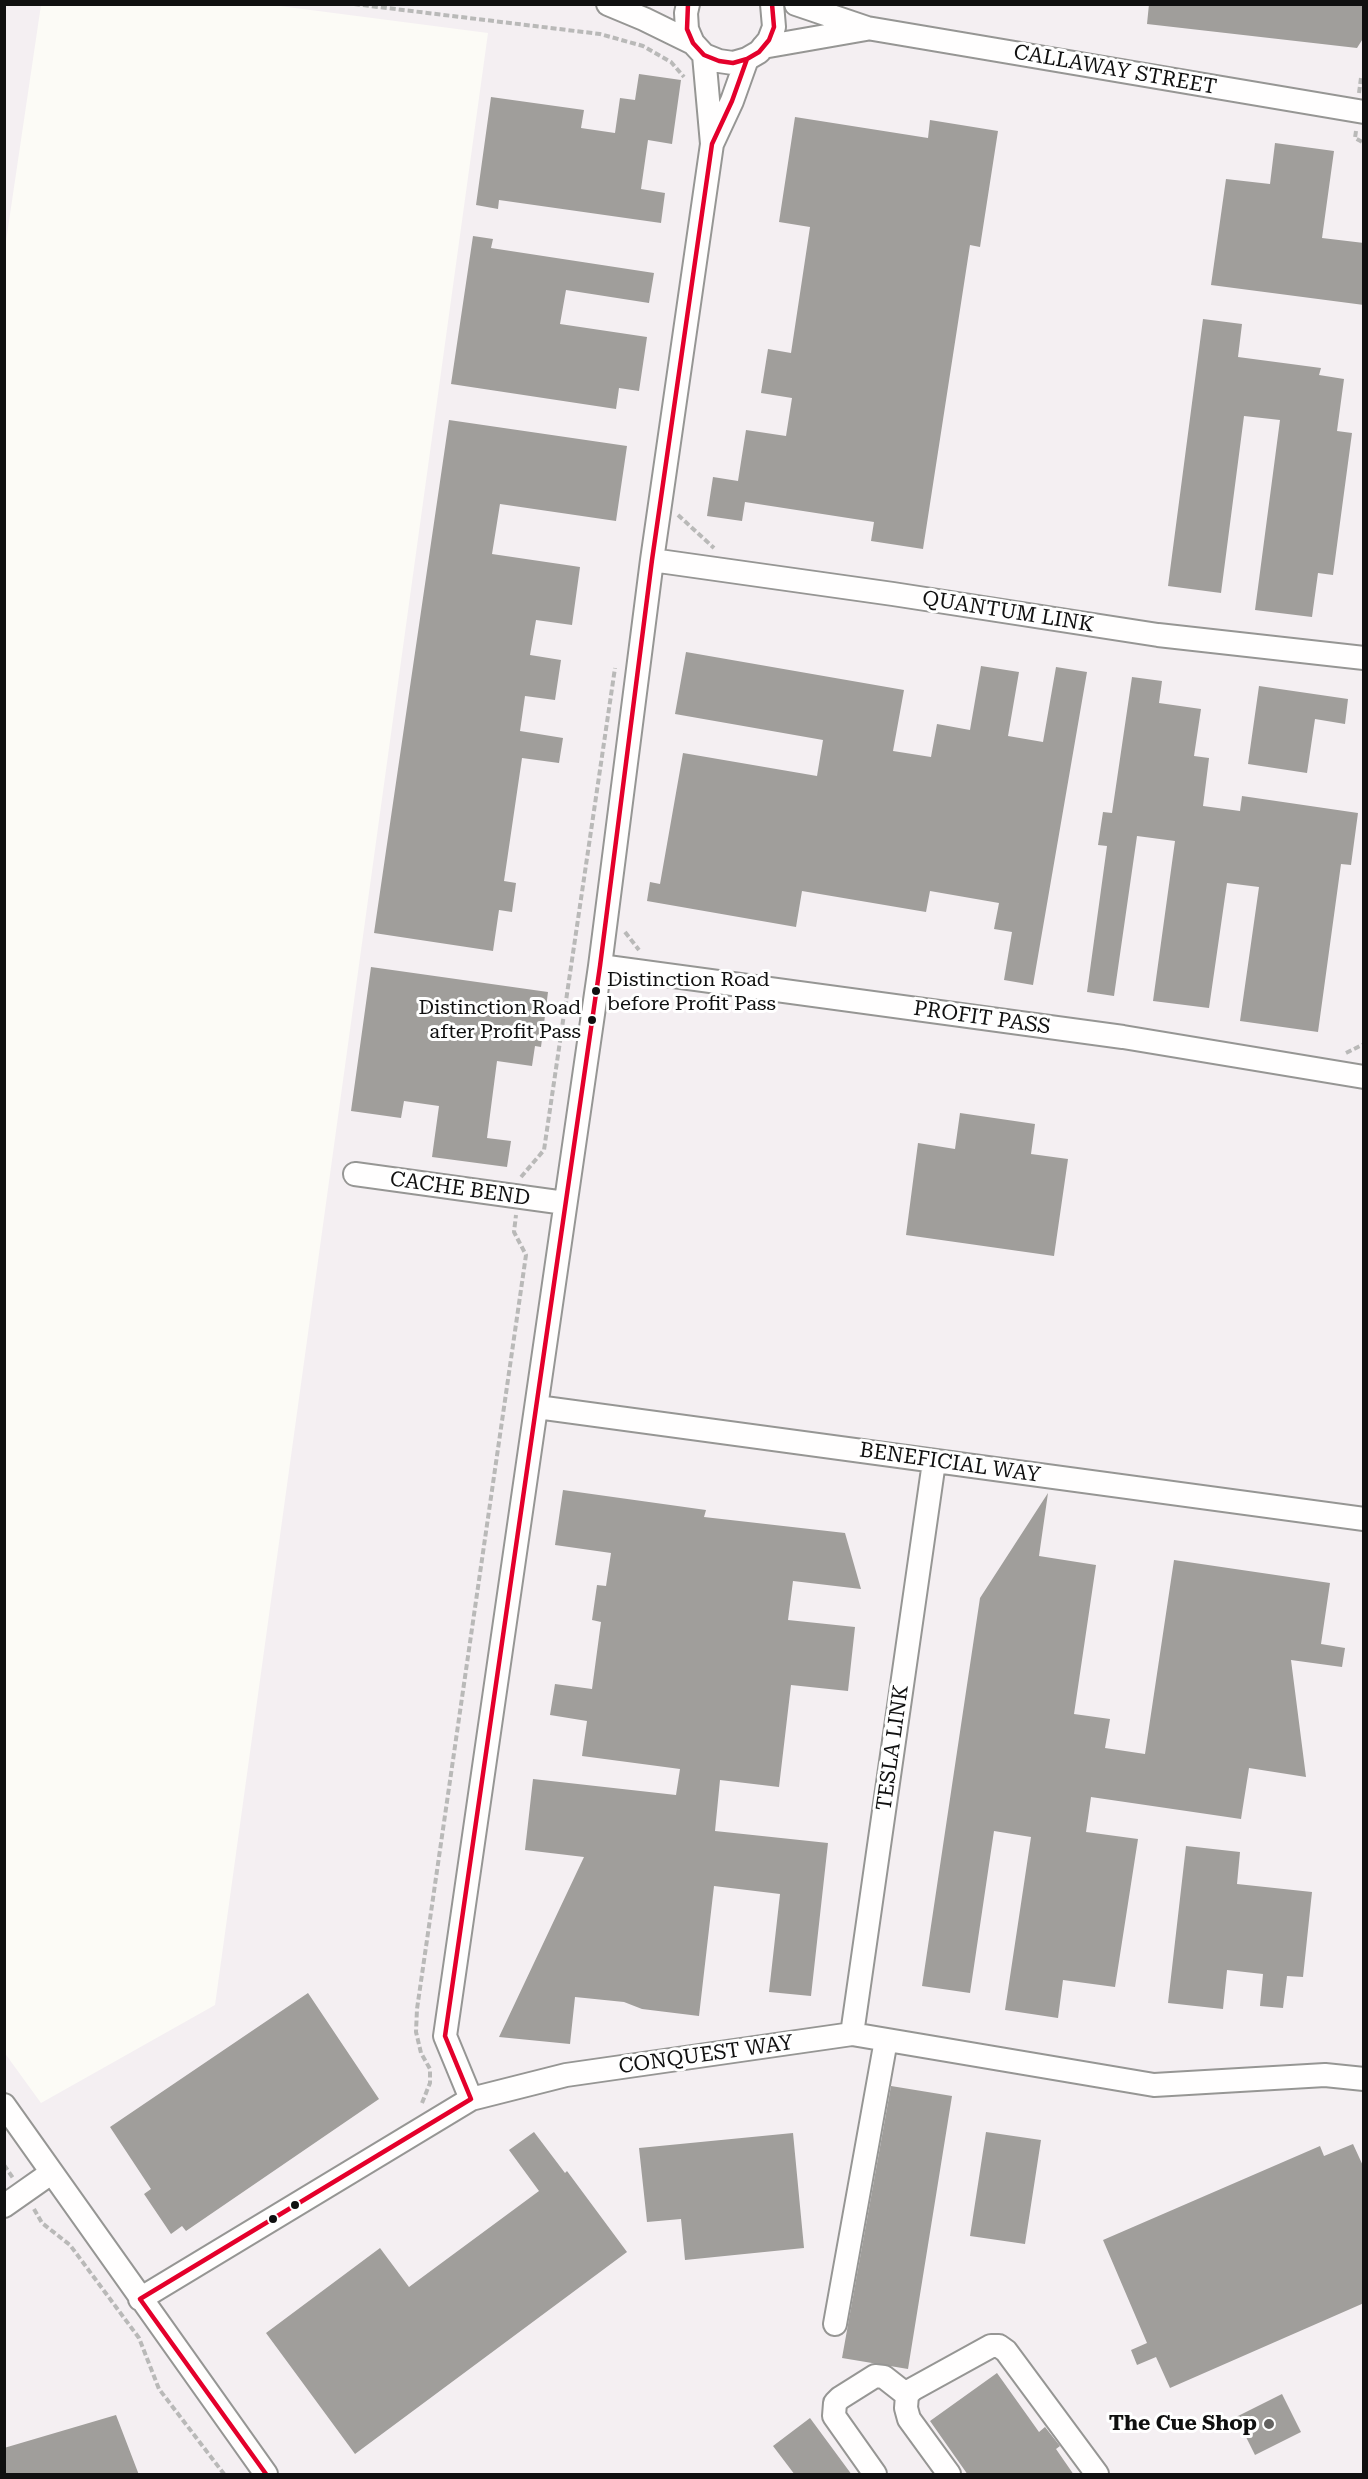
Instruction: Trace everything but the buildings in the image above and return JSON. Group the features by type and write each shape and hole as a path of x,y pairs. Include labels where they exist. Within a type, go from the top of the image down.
{"street":[{"path":"608,4 644,19 699,49"},
{"path":"471,2099 445,2036 600,966 652,560 712,144 699,49 687,29 688,4"},
{"path":"712,144 755,53 769,40 774,27 772,4"},
{"name":"CALLAWAY STREET","path":"796,4 867,28 1364,112"},
{"name":"CALLAWAY STREET","path":"699,49 718,61 733,63 755,53 867,28"},
{"name":"QUANTUM LINK","path":"652,560 1158,635 1364,658"},
{"name":"PROFIT PASS","path":"600,966 1123,1037 1364,1077"},
{"name":"CACHE BEND","path":"355,1174 565,1203"},
{"name":"BENEFICIAL WAY","path":"537,1407 1364,1519"},
{"name":"TESLA LINK","path":"852,2034 934,1462"},
{"name":"CONQUEST WAY","path":"140,2299 471,2099 566,2076 852,2034 1154,2085 1325,2075 1364,2079"},
{"path":"835,2324 886,2040"},
{"name":"CONQUEST WAY","path":"1325,2075 1364,2064"},
{"path":"4,2104 266,2475"},
{"path":"4,2206 51,2173"},
{"path":"949,2475 909,2419 906,2408 907,2395 913,2389 991,2346 999,2346 1006,2351 1097,2475"},
{"path":"875,2475 834,2416 835,2403 875,2376 884,2377 907,2395"}],"path":[{"path":"354,4 600,34 643,46 671,62 683,74 687,84"},
{"path":"659,512 679,515 715,549"},
{"path":"420,2106 430,2083 430,2069 422,2053 416,2032 417,2009 526,1255 514,1232 518,1197 521,1175 544,1150 616,663"},
{"path":"4,2164 42,2223 70,2245 139,2338 159,2389 224,2475"},
{"path":"70,2245 93,2232"}],"shaded area":[{"path":"4,5 41,5 5,248"},
{"path":"272,5 1363,5 1363,2474 5,2474 4,2052 41,2103 215,2005 488,33"}],"transit line":[{"path":"688,4 687,29 693,43 704,55 733,63 759,52 769,40 774,27 772,4"},
{"path":"471,2099 445,2036 600,966 652,560 712,144 732,101 747,59"},
{"path":"140,2299 471,2099"},
{"path":"140,2299 266,2474"}],"place":[{"name":"Distinction Road before Profit Pass","path":"596,991"},
{"name":"Distinction Road after Profit Pass","path":"592,1020"},
{"name":"The Cue Shop","path":"1269,2424"}]}
